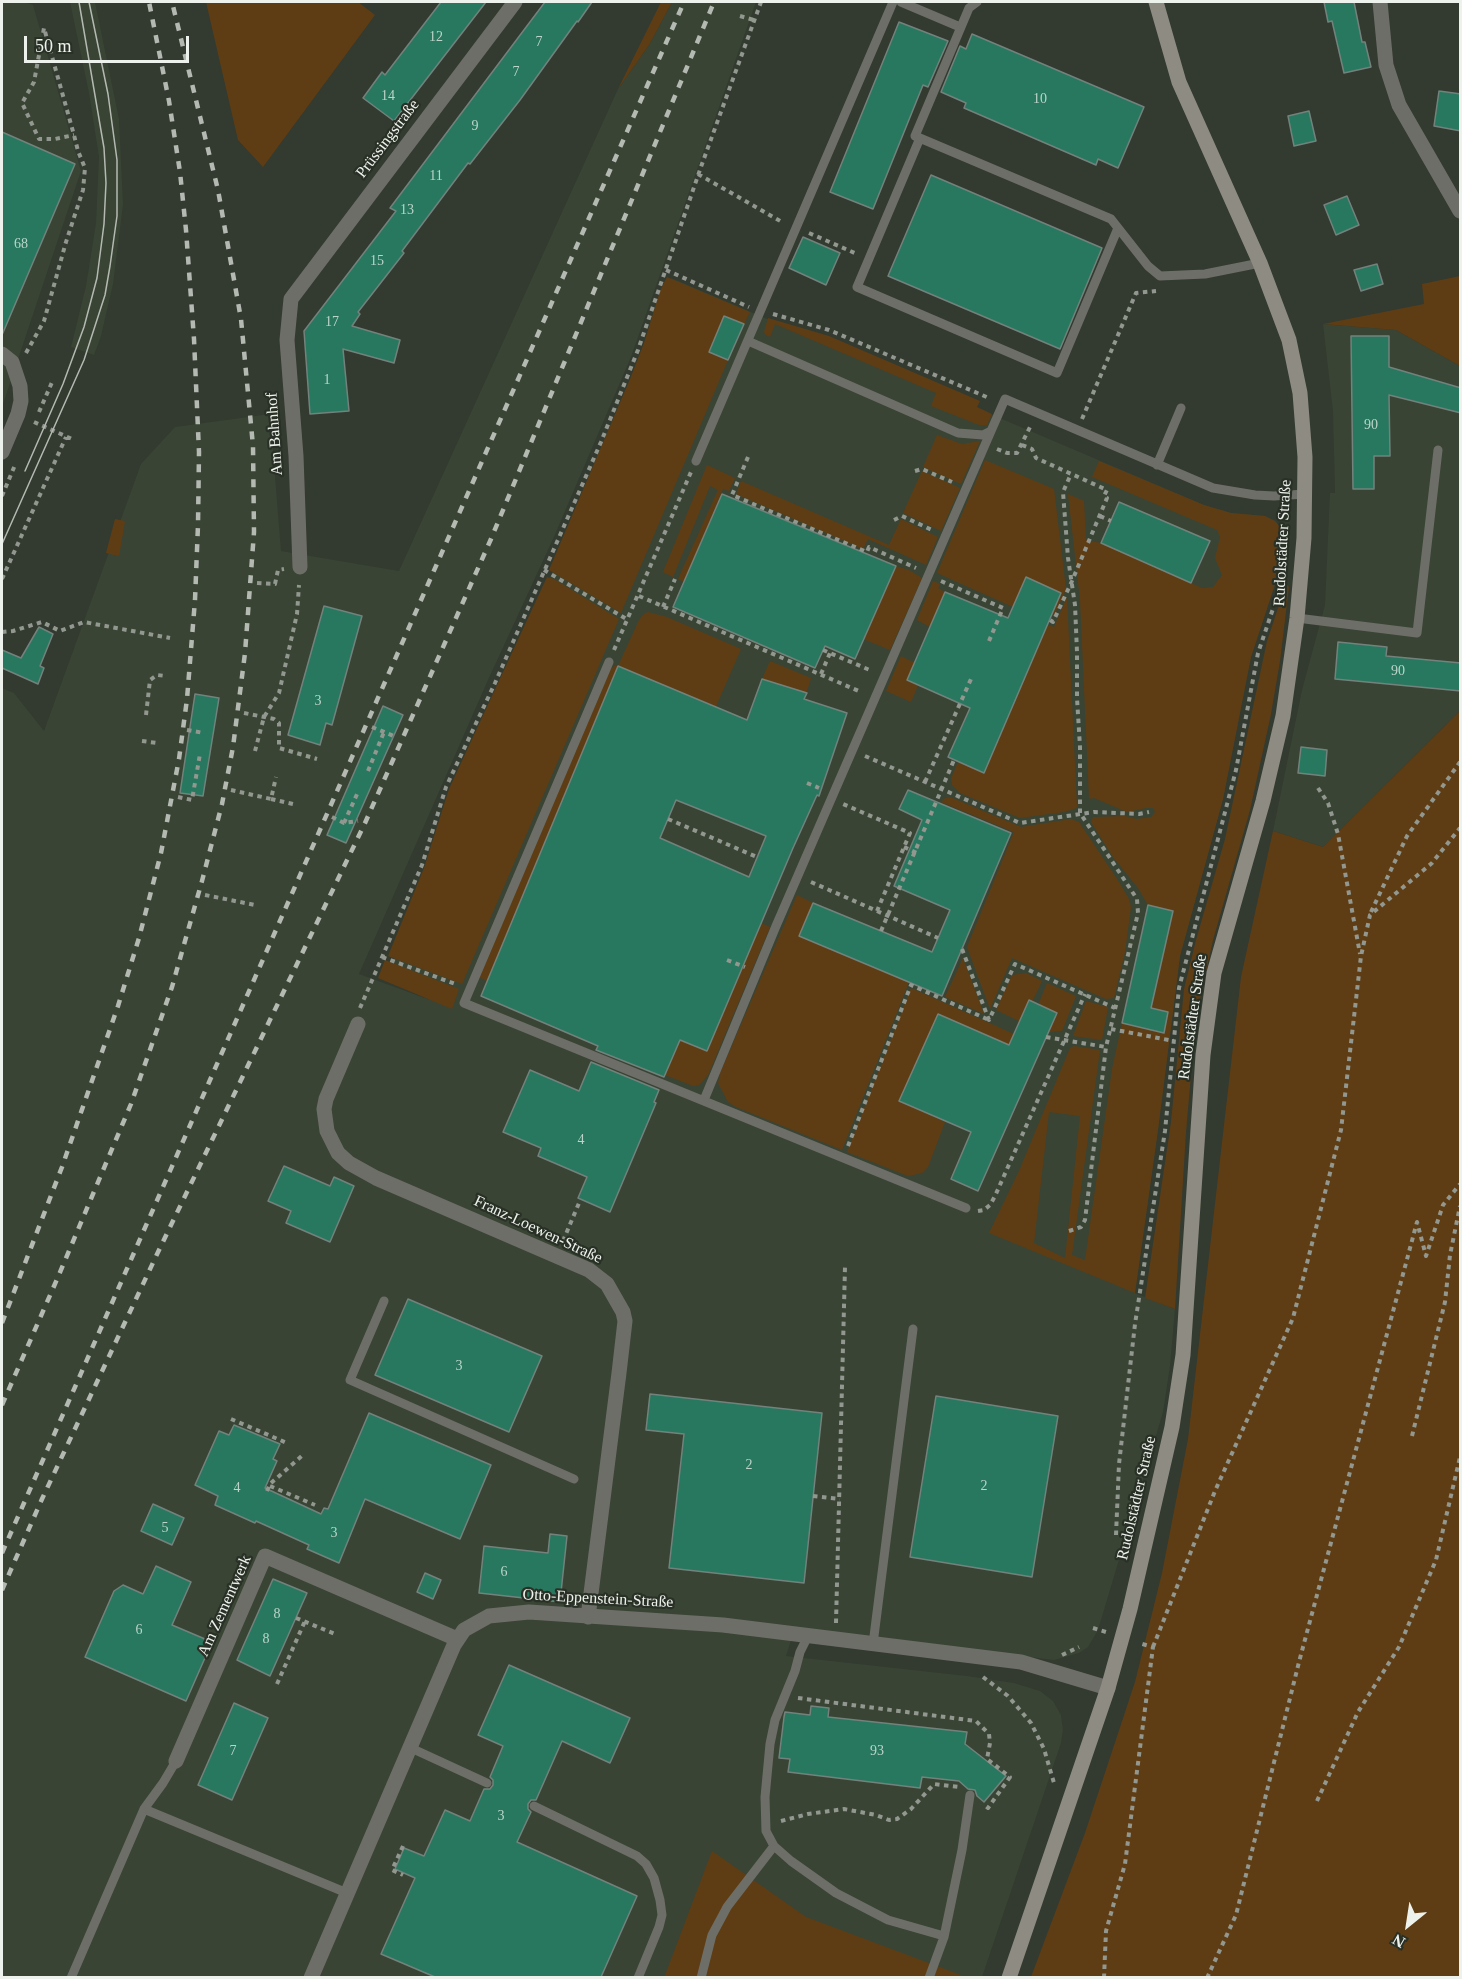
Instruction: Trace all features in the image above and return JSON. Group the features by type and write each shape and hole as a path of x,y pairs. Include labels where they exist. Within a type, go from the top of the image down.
{"street":[{"name":"Prüssingstraße","path":"291,299 515,2"},
{"name":"Rudolstädter Straße","path":"1009,1977 1107,1688 1122,1637 1172,1427 1183,1355 1203,1055 1214,973 1263,801 1283,716 1297,618 1304,538 1305,457 1300,393 1289,340 1260,263 1179,82 1156,2"},
{"path":"1380,2 1386,65 1400,105 1461,211"},
{"name":"Am Bahnhof","path":"291,299 287,340 296,456 300,567"},
{"path":"2,354 12,362 20,386 21,401 2,452"},
{"name":"Franz-Loewen-Straße","path":"358,1024 326,1099 324,1109 327,1131 338,1153 349,1163 376,1178 589,1270 607,1284 623,1312 625,1321 588,1617"},
{"name":"Am Zementwerk","path":"176,1761 265,1556 457,1639"},
{"name":"Otto-Eppenstein-Straße","path":"311,1977 457,1639 471,1624 489,1616 529,1612 723,1624 1021,1662 1107,1688"}],"lane":[{"path":"696,461 893,2"},
{"path":"901,2 960,27"},
{"path":"977,2 969,8 960,27 915,136 1111,219 1148,266 1160,276 1205,274 1260,263"},
{"path":"920,138 857,287 1058,373 1118,228"},
{"path":"748,341 949,430 970,435 983,435 991,431"},
{"path":"704,1100 1005,399 1213,488 1274,496 1305,494"},
{"path":"1157,465 1181,408"},
{"path":"1297,618 1417,633 1438,450"},
{"path":"609,662 464,1003 966,1208"},
{"path":"384,1301 350,1380 574,1479"},
{"path":"873,1644 914,1329"},
{"path":"808,1636 775,1720 770,1744 765,1826 774,1846 812,1876 861,1907 888,1920 944,1936"},
{"path":"411,1748 487,1783"},
{"path":"71,1977 144,1809 176,1761"},
{"path":"929,1977 944,1936 962,1850 970,1795"},
{"path":"534,1806 637,1856 646,1864 654,1878 662,1916 638,1977"},
{"path":"144,1809 347,1893"},
{"path":"701,1977 712,1935 727,1907 774,1846"}],"path":[{"path":"358,1024 358,1011 422,865 446,787 495,683 605,432 638,350 656,293 761,2"},
{"path":"740,16 754,20"},
{"path":"15,371 44,321 83,190 86,168 74,135 44,28 34,82 22,103 39,139 55,139 74,135"},
{"path":"666,270 761,312 829,330 1003,405"},
{"path":"1078,430 1136,293 1163,291"},
{"path":"986,444 1012,454 1017,453 1036,412"},
{"path":"29,419 72,439"},
{"path":"2,579 66,437"},
{"path":"1022,445 1032,449 1036,458 1107,490 1104,496 1107,498 1072,581 1053,622 1050,620"},
{"path":"748,457 732,495 867,552 869,547 1002,608 989,641"},
{"path":"609,662 696,461"},
{"path":"915,471 922,469 966,489"},
{"path":"1069,1231 1081,1227 1085,1220 1106,1047 1138,913 1137,899 1080,813 1077,652 1063,492 1071,474"},
{"path":"894,520 902,516 946,536"},
{"path":"1100,516 1111,521"},
{"path":"255,751 264,717 279,693 297,614 300,567 278,570 275,584 257,583"},
{"path":"544,570 628,620"},
{"path":"663,607 675,579"},
{"path":"639,596 876,698"},
{"path":"2,632 42,622 60,631 84,622 170,638"},
{"path":"823,650 885,677"},
{"path":"821,674 830,653"},
{"path":"146,715 150,680 157,675 166,676"},
{"path":"925,782 971,679"},
{"path":"244,713 279,723 279,748 317,759"},
{"path":"372,727 396,737"},
{"path":"187,730 204,733"},
{"path":"368,771 384,732"},
{"path":"142,741 157,743"},
{"path":"853,750 1020,823 1080,813 1138,814 1149,812"},
{"path":"177,797 192,800 200,754"},
{"path":"881,931 917,853 954,760"},
{"path":"1104,1977 1106,1931 1125,1864 1153,1647 1215,1491 1293,1318 1341,1130 1361,956 1370,915 1407,836 1461,762"},
{"path":"271,799 276,777"},
{"path":"1318,788 1328,803 1338,834 1361,956"},
{"path":"231,790 297,805"},
{"path":"344,823 358,792"},
{"path":"832,799 910,833 877,911"},
{"path":"332,817 344,823 358,821"},
{"path":"668,819 757,857"},
{"path":"1370,915 1432,863 1461,828"},
{"path":"904,847 917,853"},
{"path":"798,877 938,938"},
{"path":"205,895 255,905"},
{"path":"962,949 989,1020"},
{"path":"382,957 470,990"},
{"path":"989,1020 1015,964 1115,1008"},
{"path":"843,1158 911,986 989,1020"},
{"path":"966,1208 976,1211 984,1210 990,1205 1085,994"},
{"path":"1111,1029 1174,1041"},
{"path":"1046,1037 1106,1047"},
{"path":"1207,1977 1236,1915 1299,1662 1417,1222 1426,1256 1443,1205 1461,1184"},
{"path":"562,1243 579,1203"},
{"path":"1412,1436 1445,1302 1450,1255 1461,1206"},
{"path":"835,1639 845,1267"},
{"path":"231,1419 286,1443"},
{"path":"267,1491 304,1454"},
{"path":"1317,1801 1358,1712 1399,1647 1436,1560 1461,1457"},
{"path":"270,1486 315,1505"},
{"path":"813,1496 840,1498"},
{"path":"296,1618 335,1634"},
{"path":"277,1684 305,1621"},
{"path":"1093,1628 1153,1647"},
{"path":"978,1673 1008,1695 1031,1723 1044,1749 1054,1782"},
{"path":"765,1826 837,1809 856,1810 889,1820 897,1819 911,1809 934,1784 959,1787 988,1808 1010,1777 987,1759 989,1734 976,1721 806,1700 786,1690"},
{"path":"403,1846 396,1856 392,1870 403,1875"}],"shaded area":[{"path":"2,2 24,2 33,5 81,171 2,407"},
{"path":"70,2 95,2 119,119 123,204 113,284 101,336 94,355 71,347 86,286 96,223 99,157 89,93"},
{"path":"206,2 358,2 375,15 263,167 238,140"},
{"path":"661,2 672,2 649,45 618,89"},
{"path":"672,2 756,2 631,357 553,539 488,680 359,974 433,1001 385,980 493,708 629,396 671,278 1204,505 1231,513 1265,516 1275,521 1280,527 1283,543 1280,569 1251,657 1223,799 1180,956 1135,1293 1175,1309 1170,1366 1163,1412 1098,1630 1088,1647 1079,1653 1054,1660 795,1628 786,1656 1014,1683 1040,1691 1053,1701 1061,1715 1063,1730 1061,1743 982,1977 2,1977 2,688 14,693 44,731 141,464 175,427 270,414 281,551 399,571 618,89 649,45"},
{"path":"1460,276 1460,366 1396,330 1323,324 1424,304 1422,284"},
{"path":"667,277 750,312 744,324 724,316 709,352 728,360 621,613 549,570 630,379 660,291"},
{"path":"768,318 829,336 980,401 977,407 992,414 987,425 979,425 931,406 936,393 775,324 770,337 764,332"},
{"path":"1323,324 1396,330 1460,366 1460,711 1323,847 1273,831 1302,690 1325,605 1330,493 1335,493 1333,411"},
{"path":"937,435 962,444 980,441 961,484 923,467"},
{"path":"985,460 1054,489 1066,589 1054,616 1052,615 1060,593 1026,577 1013,607 937,573"},
{"path":"1099,461 1204,505 1231,513 1265,516 1275,521 1280,527 1283,543 1280,569 1251,657 1223,799 1180,956 1135,1293 989,1233 1019,1171 1070,1048 1074,1046 1100,1050 1072,1255 1085,1260 1112,1069 1122,1023 1163,1032 1168,1012 1151,1008 1173,911 1148,905 1091,822 1093,817 1125,816 1137,819 1151,817 1155,812 1153,808 1146,808 1127,812 1094,798 1089,799 1080,600 1068,494 1084,501 1086,540 1101,543 1202,588 1213,587 1222,575 1215,558 1220,537 1217,530 1092,477","holes":["1049,1112 1080,1116 1065,1258 1034,1243"]},
{"path":"707,465 735,478 729,491 723,489 684,582 678,579 718,490 710,486 673,577 663,572"},
{"path":"922,471 960,488 941,531 903,513"},
{"path":"741,481 889,545 901,519 938,537 926,565 868,539 863,549 736,494"},
{"path":"115,519 125,521 119,556 106,553"},
{"path":"896,566 909,570 922,578 890,650 863,639"},
{"path":"547,577 619,619 462,984 388,956 424,868 449,789"},
{"path":"933,581 940,584 938,588 945,592 930,627 917,620"},
{"path":"1286,584 1289,587 1271,714 1250,810 1213,940 1196,1017 1175,1309 1145,1298 1171,1122 1184,989 1225,839 1267,641"},
{"path":"1067,597 1077,807 1064,812 1020,818 960,793 952,785 951,778 958,762 984,773 1047,625 1054,627"},
{"path":"648,612 667,617 741,649 716,707 619,666 487,981 479,977 610,669 618,666 639,620"},
{"path":"901,656 915,663 918,685 911,702 886,691"},
{"path":"770,661 811,678 806,694 762,679"},
{"path":"1460,711 1460,1977 1031,1977 1085,1833 1135,1682 1162,1573 1188,1439 1241,977 1273,831 1323,847"},
{"path":"950,797 1021,827 1071,819 1079,822 1119,882 1131,907 1125,952 1114,998 1106,999 1012,958 990,1009 967,947 1014,832 941,802"},
{"path":"797,895 813,903 800,936 909,982 842,1150 736,1107 728,1102 718,1083 720,1073"},
{"path":"761,923 770,927 708,1075 699,1085 693,1086 665,1075 680,1040 707,1050"},
{"path":"963,958 984,1014 945,997"},
{"path":"385,960 459,989 452,1009 378,978"},
{"path":"1026,973 1042,981 1032,1002 1028,1001 1019,1021 996,1010 1012,975"},
{"path":"1047,983 1076,996 1062,1031 1048,1032 1038,1005"},
{"path":"911,988 1014,1034 999,1067 981,1033 938,1014 900,1101 945,1122 928,1167 922,1173 908,1176 847,1152"},
{"path":"1086,1001 1108,1007 1102,1040 1073,1036"},
{"path":"712,1851 806,1917 966,1977 664,1978"}],"building":[{"path":"441,2 486,2 394,121 363,98 382,72 385,75"},
{"path":"545,2 592,2 520,100 470,164 468,163 402,251 404,253 358,312 360,314 352,326 400,340 394,363 343,349 349,411 310,414 304,331 396,211 390,208"},
{"path":"1324,2 1354,2 1362,42 1365,42 1371,67 1344,73 1332,21 1328,22"},
{"path":"899,22 948,41 928,87 923,85 873,209 830,192"},
{"path":"972,34 1144,107 1118,168 1098,159 1096,165 964,108 966,103 941,92 960,46 966,49"},
{"path":"1439,91 1461,94 1461,131 1434,126"},
{"path":"1309,111 1316,141 1294,146 1288,116"},
{"path":"2,132 75,164 2,335"},
{"path":"931,175 1102,248 1060,349 888,276"},
{"path":"1347,196 1359,225 1336,235 1324,205"},
{"path":"803,237 840,253 826,285 789,268"},
{"path":"1377,264 1383,284 1361,291 1354,270"},
{"path":"724,316 744,324 728,360 709,352"},
{"path":"1351,336 1389,336 1389,367 1461,388 1461,413 1389,395 1390,456 1374,456 1374,489 1353,489"},
{"path":"722,494 896,566 855,659 825,646 815,668 673,607"},
{"path":"1119,502 1210,541 1191,583 1101,543"},
{"path":"1026,577 1061,593 984,773 948,757 970,708 907,680 945,592 1008,618"},
{"path":"324,606 362,616 332,725 326,723 320,745 288,735"},
{"path":"39,627 53,634 40,666 44,668 38,684 2,668 2,650 21,658"},
{"path":"1338,642 1387,647 1386,656 1461,663 1461,691 1335,679"},
{"path":"618,666 747,720 762,679 807,693 804,699 847,713 819,796 817,795 793,848 707,1051 680,1040 664,1077 596,1050 598,1046 481,996","holes":["676,800 766,836 749,877 660,838"]},
{"path":"195,694 219,698 203,796 180,793"},
{"path":"383,706 403,715 346,843 327,835"},
{"path":"1301,747 1327,750 1325,776 1298,773"},
{"path":"908,790 1011,833 942,996 799,936 813,903 932,952 950,910 894,886 922,820 899,809"},
{"path":"1148,905 1173,911 1151,1008 1168,1012 1164,1033 1122,1023"},
{"path":"1029,1000 1057,1013 978,1191 951,1179 971,1132 899,1101 938,1014 1009,1045"},
{"path":"591,1062 659,1090 654,1102 656,1103 610,1212 578,1198 587,1177 538,1156 541,1148 503,1132 530,1070 579,1091"},
{"path":"284,1166 330,1186 334,1177 354,1186 330,1242 286,1223 291,1211 268,1201"},
{"path":"408,1299 542,1356 509,1432 375,1375"},
{"path":"650,1394 822,1413 804,1583 669,1568 684,1434 646,1430"},
{"path":"936,1396 1058,1416 1032,1577 910,1557"},
{"path":"369,1413 491,1465 460,1539 365,1499 339,1563 307,1549 309,1545 215,1505 218,1496 195,1485 219,1431 229,1435 234,1425 280,1444 273,1459 277,1461 265,1488 321,1514 324,1508 328,1509"},
{"path":"153,1504 184,1518 172,1545 141,1531"},
{"path":"550,1534 567,1536 560,1602 479,1593 484,1546 548,1553"},
{"path":"156,1566 191,1582 172,1625 212,1642 186,1701 85,1657 114,1591 123,1585 143,1594"},
{"path":"425,1573 441,1580 433,1599 417,1592"},
{"path":"273,1579 307,1593 270,1676 237,1660"},
{"path":"509,1665 630,1718 610,1763 562,1741 536,1800 531,1800 528,1804 531,1812 517,1842 637,1896 601,1977 435,1977 381,1954 415,1878 395,1869 404,1848 424,1856 445,1810 470,1821 484,1789 490,1789 493,1785 490,1777 503,1746 478,1735"},
{"path":"234,1703 268,1718 232,1800 198,1785"},
{"path":"811,1706 829,1708 828,1717 967,1732 965,1744 1006,1776 984,1802 977,1796 975,1790 968,1789 959,1781 922,1777 920,1788 788,1772 790,1759 779,1758 785,1712 810,1715"}],"tram line":[{"path":"25,471 63,384 84,327 97,278 104,224 106,183 104,148 79,2"},
{"path":"2,544 84,360 105,295 110,266 117,216 117,160 108,94 89,2"}],"railway":[{"path":"2,1323 62,1167 139,938 161,853 179,759 187,699 198,525 199,452 194,339 180,172 169,101 149,2"},
{"path":"2,1405 131,1104 172,987 222,804 233,747 245,653 254,532 253,446 241,319 218,190 172,2"},
{"path":"2,1553 684,2"},
{"path":"2,1590 42,1499 159,1250 365,823 491,539 714,2"}]}
